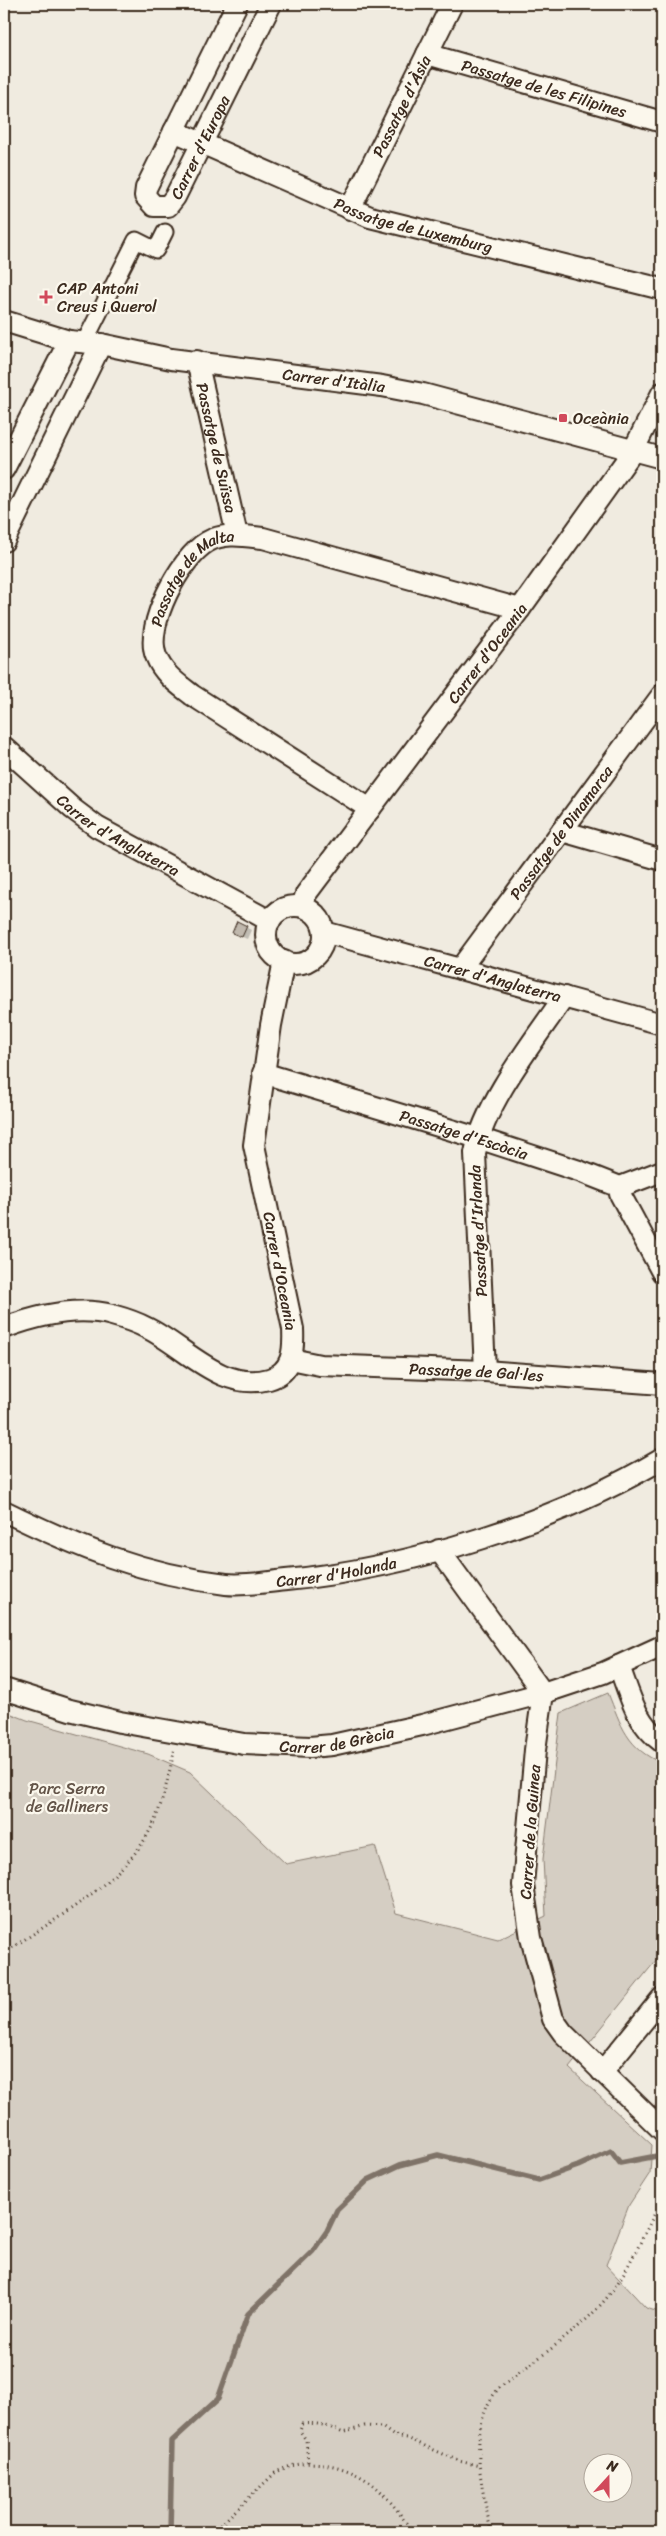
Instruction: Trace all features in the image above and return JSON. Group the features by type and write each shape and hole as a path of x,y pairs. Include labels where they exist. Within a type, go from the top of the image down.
{"street":[{"name":"Carrer d'Europa","path":"237,4 146,188 144,196 154,206 162,208 172,203 271,4"},
{"name":"Passatge d'Àsia","path":"350,209 452,4"},
{"name":"Passatge de les Filipines","path":"427,54 662,122"},
{"name":"Passatge de Luxemburg","path":"174,131 350,209 402,225 662,289"},
{"path":"4,541 85,343 136,240 156,250 165,232"},
{"name":"Carrer d'Itàlia","path":"4,321 85,343 197,362 382,386 424,394 662,458"},
{"path":"4,469 85,343"},
{"name":"Passatge de Suïssa","path":"197,362 237,535"},
{"name":"Carrer d'Oceania","path":"302,906 306,894 520,609 633,450 662,393"},
{"name":"Passatge de Malta","path":"370,809 192,695 173,680 158,661 154,640 156,625 168,592 192,554 207,542 237,535 263,538 520,609"},
{"name":"Passatge de Dinamarca","path":"460,969 662,695"},
{"name":"Carrer d'Anglaterra","path":"4,747 73,809 98,827 270,921"},
{"path":"562,831 662,860"},
{"path":"302,906 318,916 324,932 323,944 317,954 307,961 296,964 284,961 276,956 267,939 270,921 284,908 302,906"},
{"name":"Carrer d'Anglaterra","path":"324,932 662,1024"},
{"name":"Carrer d'Oceania","path":"284,961 263,1073 254,1145 290,1308 293,1329 291,1359"},
{"name":"Passatge d'Irlanda","path":"485,1371 475,1153 478,1138 486,1116 564,996"},
{"name":"Passatge d'Escòcia","path":"263,1073 478,1138 579,1171 620,1187"},
{"path":"662,1171 620,1187 620,1194 662,1272"},
{"path":"4,1328 38,1318 91,1311 111,1314 148,1328 209,1369 243,1380 257,1382 273,1378 285,1371 291,1359"},
{"name":"Passatge de Gal·les","path":"291,1359 320,1365 485,1371 662,1384"},
{"name":"Carrer d'Holanda","path":"4,1511 63,1540 105,1557 189,1578 228,1584 320,1577 440,1550 496,1533 624,1482 662,1459"},
{"path":"440,1550 543,1693"},
{"name":"Carrer de Grècia","path":"4,1689 70,1710 178,1733 266,1746 332,1745 422,1725 543,1693 619,1666 662,1646"},
{"path":"619,1666 638,1716 648,1732 662,1742"},
{"name":"Carrer de la Guinea","path":"543,1693 535,1750 523,1885 525,1910 553,2019 563,2033 662,2130"},
{"path":"602,2072 662,1998"}],"path":[{"path":"4,1953 108,1880 141,1846 158,1813 178,1733"},
{"path":"491,2532 480,2466 480,2437 484,2413 492,2396 499,2388 597,2309 623,2273 662,2200"},
{"path":"308,2462 306,2440 300,2431 302,2424 312,2423 323,2424 343,2433 365,2426 382,2427 394,2436 407,2438 459,2461 480,2466"},
{"path":"213,2532 275,2473 286,2466 308,2462 341,2469 367,2481 388,2500 413,2532"}],"green space":[{"name":"Parc Serra de Galliners","path":"608,1693 622,1726 633,1743 641,1751 662,1763 662,1953 569,2068 652,2145 650,2173 629,2205 606,2265 646,2308 662,2313 662,2532 4,2532 4,1711 27,1720 148,1754 190,1772 286,1864 375,1846 396,1913 498,1939 546,1916 543,1859 561,1713"}],"building":[{"path":"237,921 247,926 242,937 232,933"}],"waterway":[{"path":"170,2532 172,2441 218,2399 248,2314 313,2251 327,2231 337,2210 368,2180 400,2165 438,2155 539,2180 578,2166 611,2151 620,2163 662,2155"}],"place":[{"name":"CAP Antoni Creus i Querol","path":"46,297"},
{"name":"Oceània","path":"563,418"}]}
